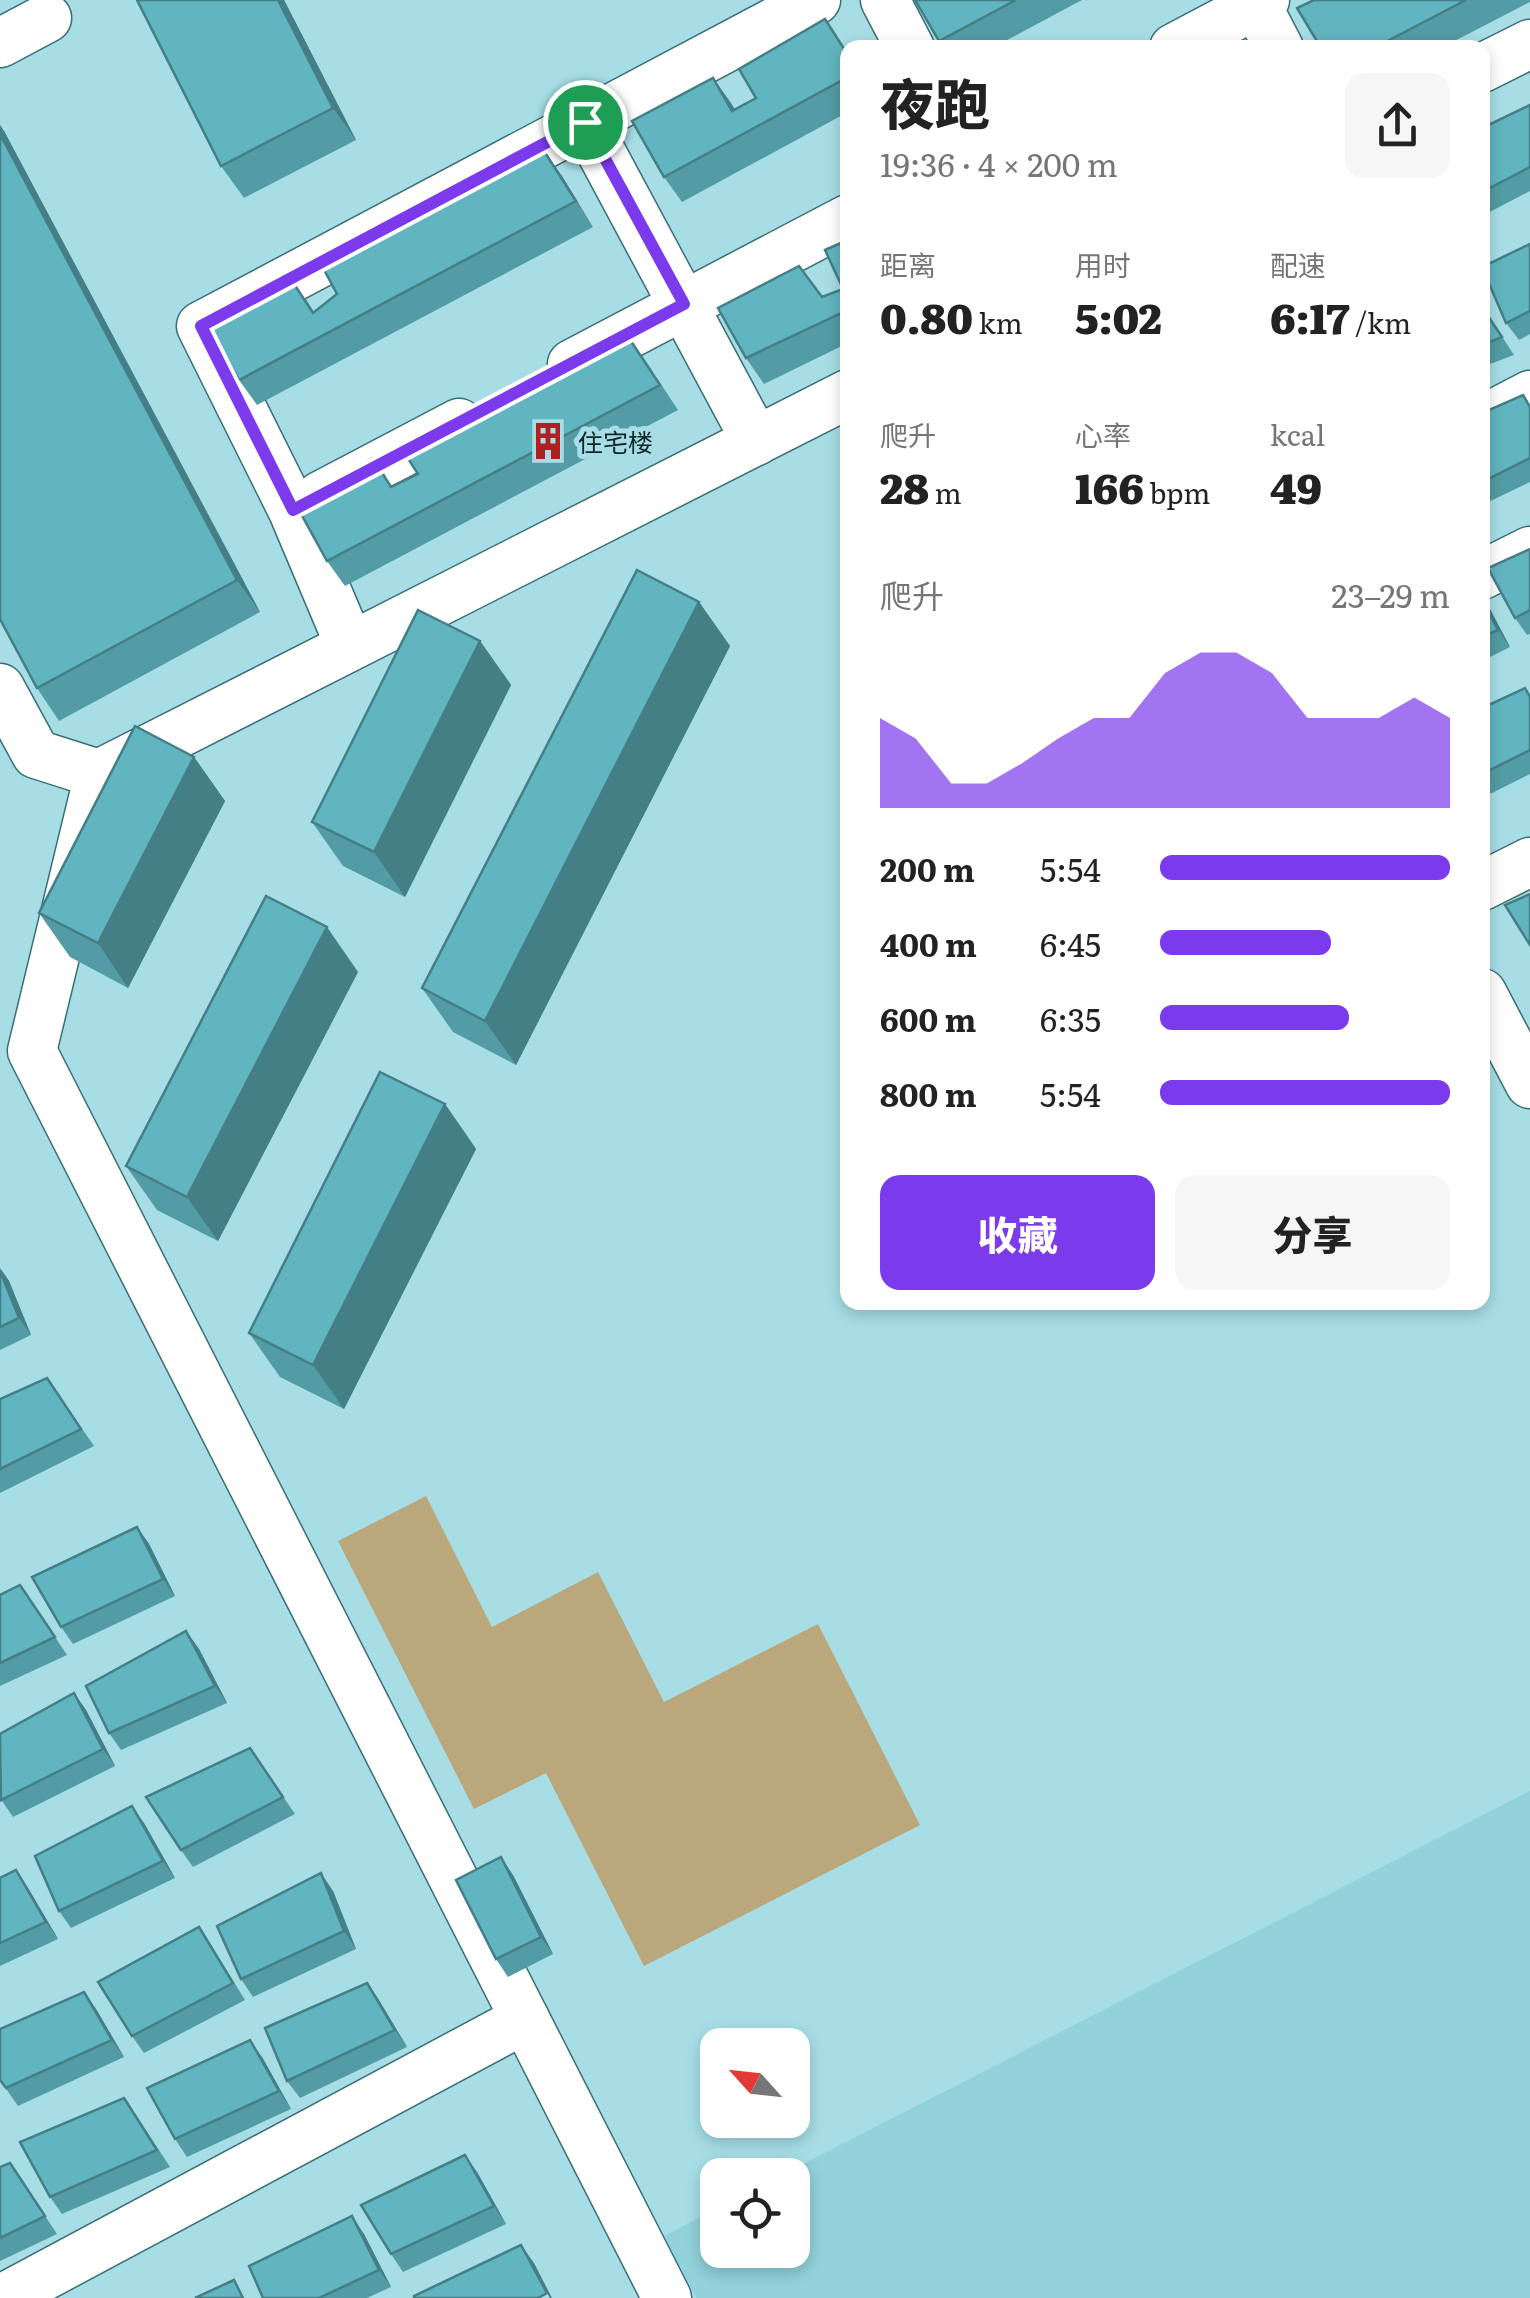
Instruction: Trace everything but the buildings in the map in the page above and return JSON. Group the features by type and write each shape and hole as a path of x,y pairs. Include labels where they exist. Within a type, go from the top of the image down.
{"street":[{"path":"350,646 293,510 201,326 816,0"},
{"path":"884,0 906,40"},
{"path":"1189,40 1258,2 1275,40"},
{"path":"0,43 47,18"},
{"path":"1490,64 1530,44"},
{"path":"585,122 756,441"},
{"path":"293,510 840,223"},
{"path":"1490,416 1530,395"},
{"path":"0,688 36,754 99,774 840,398"},
{"path":"1490,571 1530,550"},
{"path":"99,774 16,1059 525,2019 667,2298"},
{"path":"1490,882 1530,862"},
{"path":"1490,1010 1513,1057"},
{"path":"3,2298 525,2019"}],"shaded area":[{"path":"426,1496 492,1627 598,1572 664,1702 818,1624 920,1825 644,1966 546,1773 474,1809 338,1541"},
{"path":"1530,1791 1530,2298 696,2298 664,2236 700,2217 700,2268 810,2268 810,2161"}],"place":[{"name":"住宅楼","path":"548,441"}],"route":[{"path":"585,122 684,304 293,510 201,326 585,122"}]}
